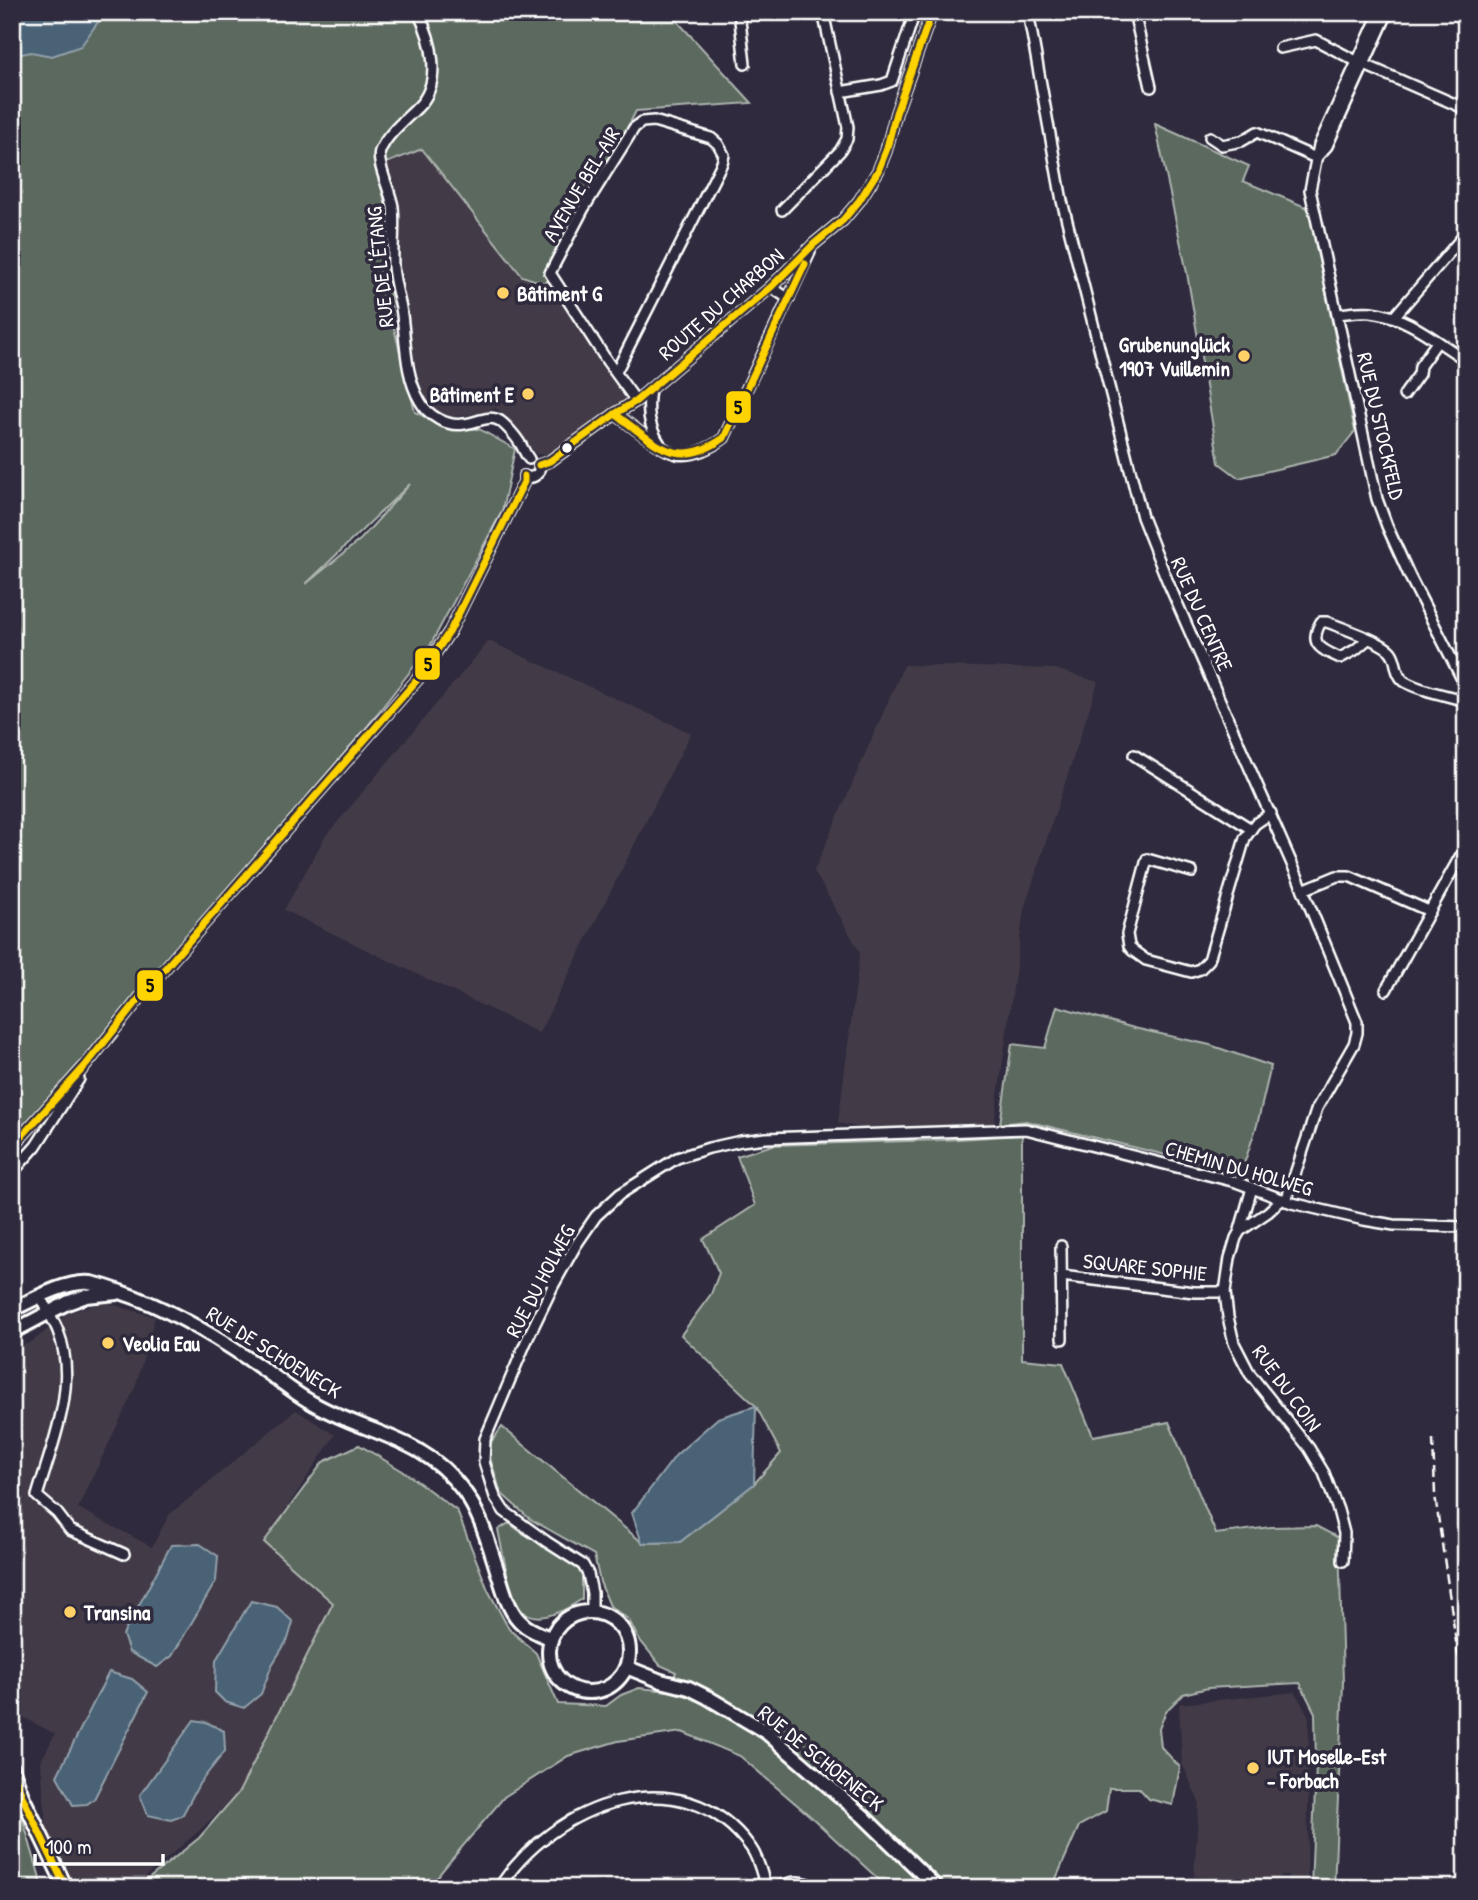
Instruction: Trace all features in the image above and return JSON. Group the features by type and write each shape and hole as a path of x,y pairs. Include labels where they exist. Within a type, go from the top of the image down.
{"main road":[{"name":"RUE DE SCHOENECK","path":"12,1310 75,1283 91,1283 121,1292 191,1323 308,1401 404,1441 429,1456 463,1489 488,1541 513,1613 523,1625 551,1639"},
{"name":"RUE DE SCHOENECK","path":"12,1332 86,1296 121,1292"},
{"path":"592,1612 612,1620 624,1633 629,1649 626,1667 611,1686 600,1691 578,1691 560,1680 550,1661 549,1650 555,1630 569,1618 592,1612"},
{"name":"RUE DE SCHOENECK","path":"626,1667 661,1681 689,1688 766,1732 863,1815 937,1888"},
{"path":"12,1768 22,1796 66,1888"}],"street":[{"name":"RUE DE L'ÉTANG","path":"418,12 431,46 431,82 421,104 388,138 380,152 379,164 388,185 393,208 393,268 412,382 419,401 435,418 463,425 491,418 499,420 521,445 529,459"},
{"path":"739,12 745,64"},
{"path":"782,210 840,151 848,139 848,127 824,12"},
{"path":"840,92 892,81 915,12"},
{"name":"ROUTE DU CHARBON","path":"539,465 550,461 636,401 771,288 849,213 878,171 932,12"},
{"name":"RUE DU CENTRE","path":"1028,12 1062,201 1142,517 1354,1012 1357,1033 1352,1049 1317,1108 1284,1200"},
{"path":"1135,12 1152,86"},
{"path":"1362,63 1380,12"},
{"path":"1362,63 1388,12"},
{"path":"1280,48 1316,40 1466,109"},
{"name":"RUE DU STOCKFELD","path":"1362,63 1319,145 1310,190 1377,499 1410,577 1466,687"},
{"name":"AVENUE BEL-AIR","path":"616,372 724,155 718,144 710,138 654,121 642,121 634,128 584,208 550,273 593,340 636,401"},
{"path":"1210,136 1222,145 1242,141 1257,132 1316,158"},
{"path":"1394,317 1466,233"},
{"name":"ROUTE DU CHARBON","path":"615,414 662,447 678,454 707,450 724,438 814,244"},
{"path":"771,288 789,299"},
{"path":"1338,314 1370,312 1394,317 1415,326 1466,360"},
{"path":"1404,395 1437,342"},
{"name":"ROUTE DU CHARBON","path":"650,389 650,425 662,447"},
{"path":"12,1147 86,1065 147,989 416,680 450,631 524,482 521,466 525,460 533,459 539,465 540,471 530,478 524,476"},
{"path":"1368,639 1340,658 1323,650 1315,639 1321,622 1327,622 1368,639 1391,652 1397,671 1407,682 1466,701"},
{"path":"1133,755 1251,829"},
{"path":"1192,872 1147,859 1127,934 1129,946 1141,957 1191,972 1200,969 1209,960 1245,838 1261,819 1271,813"},
{"path":"1386,989 1461,855 1466,851"},
{"path":"1303,890 1343,875 1355,877 1429,911"},
{"path":"12,1173 36,1146 86,1065"},
{"name":"CHEMIN DU HOLWEG","path":"1004,1130 1026,1129 1237,1182 1284,1200 1353,1218 1394,1225 1466,1227"},
{"name":"RUE DU HOLWEG","path":"592,1612 592,1593 583,1565 504,1511 495,1497 484,1462 485,1439 526,1342 553,1286 596,1216 620,1194 677,1158 720,1146 766,1138 1004,1130"},
{"name":"RUE DU COIN","path":"1252,1188 1240,1231 1233,1245 1225,1293 1231,1331 1241,1357 1262,1390 1309,1448 1324,1473 1344,1533 1342,1561"},
{"path":"1240,1231 1284,1200"},
{"name":"SQUARE SOPHIE","path":"1061,1247 1062,1339"},
{"name":"SQUARE SOPHIE","path":"1061,1276 1194,1292 1225,1293"},
{"path":"41,1297 58,1332 66,1372 60,1417 37,1496 57,1513 70,1531 124,1554"},
{"path":"499,1888 527,1851 552,1831 599,1807 643,1796 667,1797 695,1804 718,1817 738,1833 752,1850 766,1888"},
{"path":"776,1888 802,1881 816,1888"}],"shaded area":[{"path":"422,149 522,276 550,280 618,381 626,402 551,455 536,454 496,408 487,412 446,418 435,414 425,405 416,378 397,264 397,214 386,163"},
{"path":"489,641 691,733 539,1033 284,910 325,837"},
{"path":"904,665 1055,669 1098,682 1024,909 994,1124 865,1129 838,1123 860,952 814,871"},
{"path":"104,1302 155,1317 135,1388 78,1508 152,1547 169,1515 296,1410 335,1435 264,1542 333,1603 239,1792 199,1831 132,1888 76,1888 59,1860 46,1825 41,1761 55,1734 12,1711 12,1350 33,1341 68,1313"},
{"path":"1295,1692 1309,1717 1307,1888 1287,1888 1288,1875 1282,1875 1276,1882 1194,1876 1199,1802 1182,1763 1179,1704"}],"green space":[{"path":"12,12 669,12 752,103 636,111 550,280 543,283 522,276 422,149 376,167 385,202 386,250 393,324 415,412 447,428 479,429 515,449 502,511 430,646 366,728 12,1142","holes":["410,484 361,539 306,584"]},
{"path":"1155,124 1249,166 1243,181 1308,208 1355,431 1336,455 1239,478 1219,463 1187,273"},
{"path":"1057,1006 1134,1028 1210,1045 1271,1066 1257,1125 1242,1170 1170,1156 1026,1121 1000,1124 1012,1044 1045,1048"},
{"path":"1022,1135 1022,1359 1063,1363 1093,1436 1169,1422 1216,1534 1271,1527 1316,1526 1339,1538 1343,1683 1334,1888 1311,1888 1316,1764 1315,1713 1300,1683 1208,1688 1183,1694 1166,1711 1159,1729 1161,1747 1180,1767 1173,1805 1149,1799 1139,1788 1109,1788 1106,1811 1079,1826 1052,1888 888,1888 740,1756 682,1732 618,1741 568,1756 504,1797 441,1872 431,1888 137,1888 199,1838 239,1792 333,1603 264,1542 323,1462 359,1445 406,1473 457,1511 488,1590 509,1629 536,1653 558,1704 606,1706 621,1695 639,1688 668,1691 676,1672 660,1665 638,1638 629,1620 610,1606 600,1582 594,1555 530,1519 501,1493 487,1448 502,1427 643,1543 680,1542 754,1484 781,1453 756,1406 681,1335 711,1294 719,1273 703,1239 755,1205 737,1156 773,1145"},
{"path":"509,1523 576,1563 582,1576 582,1599 552,1615 536,1617 521,1610 510,1585 498,1530"},
{"path":"12,1799 23,1820 43,1888 12,1888"}],"water":[{"path":"12,12 105,12 81,46 52,56 31,52 12,56"},
{"path":"756,1406 754,1484 680,1542 642,1543 632,1513 676,1455 718,1418"},
{"path":"200,1544 218,1556 216,1581 172,1656 157,1667 129,1652 123,1635 171,1545"},
{"path":"251,1601 277,1607 293,1622 288,1639 272,1665 261,1694 244,1708 225,1702 215,1692 216,1660"},
{"path":"109,1672 132,1679 148,1692 94,1799 87,1804 73,1805 57,1776"},
{"path":"194,1720 206,1722 224,1731 225,1751 199,1784 182,1816 171,1820 148,1815 140,1795"}],"railway":[{"path":"1433,1439 1435,1495 1466,1711"}],"transit line":[{"name":"5","path":"539,465 550,461 636,401 771,287 814,244 843,220 878,171 932,12"},
{"name":"5","path":"615,414 654,443 679,453 692,453 724,438 805,264"},
{"name":"5","path":"12,1147 86,1065 147,989 417,680 450,631 524,482 524,476"},
{"name":"5","path":"12,1769 66,1888"}],"place":[{"name":"Bâtiment G","path":"503,293"},
{"name":"Grubenunglück 1907 Vuillemin","path":"1244,356"},
{"name":"Bâtiment E","path":"528,394"},
{"name":"Veolia Eau","path":"108,1343"},
{"name":"Transina","path":"70,1612"},
{"name":"IUT Moselle-Est - Forbach","path":"1253,1768"}]}
